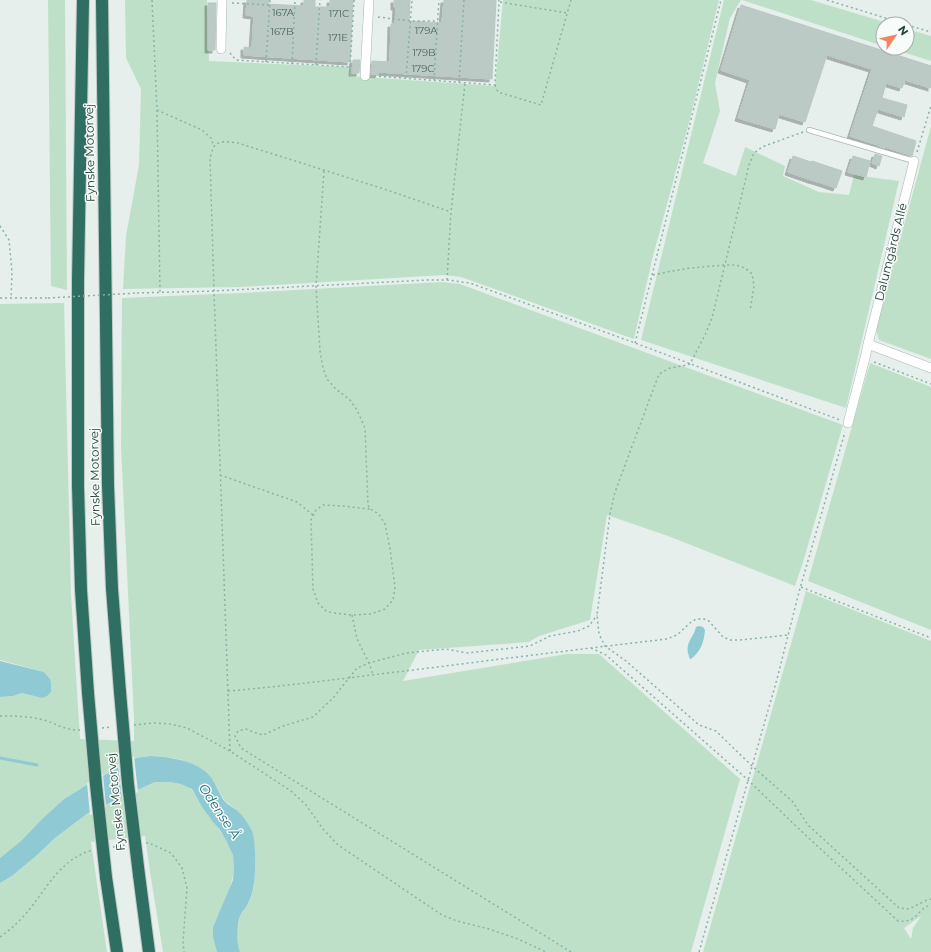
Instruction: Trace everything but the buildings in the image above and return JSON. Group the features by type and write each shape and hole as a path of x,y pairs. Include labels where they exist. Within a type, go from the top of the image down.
{"highway":[{"name":"Fynske Motorvej","path":"83,0 78,280 78,486 81,590 96,785 106,877 117,952"},
{"name":"Fynske Motorvej","path":"102,0 108,485 112,590 128,784 150,952"}],"street":[{"path":"365,76 369,0"},
{"path":"221,48 222,1"},
{"name":"Dalumgårds Allé","path":"848,422 914,161"},
{"path":"868,344 931,368"}],"lane":[{"path":"809,130 914,161"}],"path":[{"path":"152,0 157,110 160,292"},
{"path":"266,62 270,0"},
{"path":"292,64 295,0"},
{"path":"316,65 320,0"},
{"path":"354,0 350,67 351,75 494,85"},
{"path":"406,79 412,0"},
{"path":"434,81 439,0"},
{"path":"459,82 464,0"},
{"path":"567,13 499,1 494,85 498,92 541,105 571,0"},
{"path":"636,343 721,0"},
{"path":"827,0 836,1 882,16"},
{"path":"222,1 270,5"},
{"path":"368,16 411,21 438,21"},
{"path":"915,27 931,32"},
{"path":"221,48 227,50 236,60 350,67"},
{"path":"447,280 452,212 465,83"},
{"path":"914,161 931,106"},
{"path":"157,110 202,130 212,140 214,147"},
{"path":"690,364 712,318 749,165 754,153 762,147 809,130"},
{"path":"230,751 210,158 214,147 219,143 226,141 238,143 452,212"},
{"path":"324,171 316,286 322,368 327,379 336,389 350,400 357,410 365,428 368,505 370,509"},
{"path":"0,226 9,240 12,272 11,298"},
{"path":"653,275 690,268 725,265 736,265 746,268 752,274 754,286 750,311"},
{"path":"0,298 48,298 427,280 447,280 470,283 848,422 800,586 777,679 699,952"},
{"path":"865,358 931,384"},
{"path":"690,364 670,368 659,374 615,492 610,514 596,615 599,634 605,646 626,661 699,725 716,732 792,801 808,825 899,908 909,909 931,899"},
{"path":"220,475 297,502 314,516"},
{"path":"323,506 342,506 370,509 379,514 385,524 395,587 393,600 385,609 371,614 352,615 326,611 318,603 313,589 311,520 314,516 316,510 323,506"},
{"path":"800,586 931,638"},
{"path":"352,615 357,639 370,663 374,675"},
{"path":"572,952 241,748 235,736 238,731 246,728 264,735 283,726 313,717 333,698 357,668 370,663 406,653 446,649 467,653 530,646 550,636 578,631 589,626 596,615"},
{"path":"228,691 278,687 667,639 677,635 696,619 704,619 709,621 723,637 730,640 788,635"},
{"path":"590,648 606,655 748,780 898,921 907,922 931,905"},
{"path":"0,716 21,716 47,721 76,730 83,730"},
{"path":"130,725 154,723 171,724 187,728 230,751 291,790 306,805 323,829 338,845 442,915 457,921 489,929 518,939 546,952"},
{"path":"99,728 115,727"}],"green space":[{"path":"48,0 65,0 67,290 51,286"},
{"path":"125,0 207,0 209,61 349,67 350,76 495,86 503,0 719,0 691,115 652,260 634,339 461,277 444,275 241,287 123,289 126,236 139,165 141,89 126,58"},
{"path":"724,0 741,0 730,18 715,83 720,111 703,163 736,176 745,147 785,166 783,176 819,192 849,195 854,175 899,181 846,408 641,340"},
{"path":"742,0 811,0 875,19 875,43"},
{"path":"915,31 931,36 931,61 915,56"},
{"path":"931,126 931,359 879,340 876,329"},
{"path":"442,282 460,284 843,425 795,586 668,536 607,515 590,620 539,636 529,642 419,650 403,681 567,654 599,654 740,779 691,952 240,952 237,934 240,916 248,903 254,887 254,846 236,810 225,801 208,774 195,766 178,759 165,757 150,756 136,758 85,786 64,799 22,840 0,858 0,697 13,696 22,693 42,698 51,692 51,683 50,679 44,672 0,660 0,304 64,303 71,595 80,739 134,741 121,446 122,298"},
{"path":"870,363 931,387 931,630 808,581"},
{"path":"806,591 931,641 931,952 703,952","holes":["921,916 913,928 911,939 904,928"]},
{"path":"155,782 175,782 189,787 225,837 231,849 234,863 233,878 213,928 217,952 163,952 145,836 91,842 107,952 0,952 0,883 12,876 55,838 88,813"}],"water":[{"path":"696,627 703,627 705,630 703,642 697,653 690,659 688,654 688,645"},
{"path":"0,661 44,672 50,679 51,692 42,698 22,693 13,696 0,697"},
{"name":"Odense Å","path":"150,756 165,757 188,762 207,773 224,801 240,813 252,831 255,851 254,884 253,891 239,920 237,939 240,952 217,952 213,937 213,927 233,880 233,855 220,830 202,807 192,789 181,784 171,782 155,782 88,813 55,838 12,876 0,883 0,858 22,840 64,799 136,758"}],"pier":[{"path":"134,756 138,792 122,799 118,765"},
{"path":"103,774 106,807 90,815 87,783"}],"waterway":[{"path":"0,758 37,765"}]}
